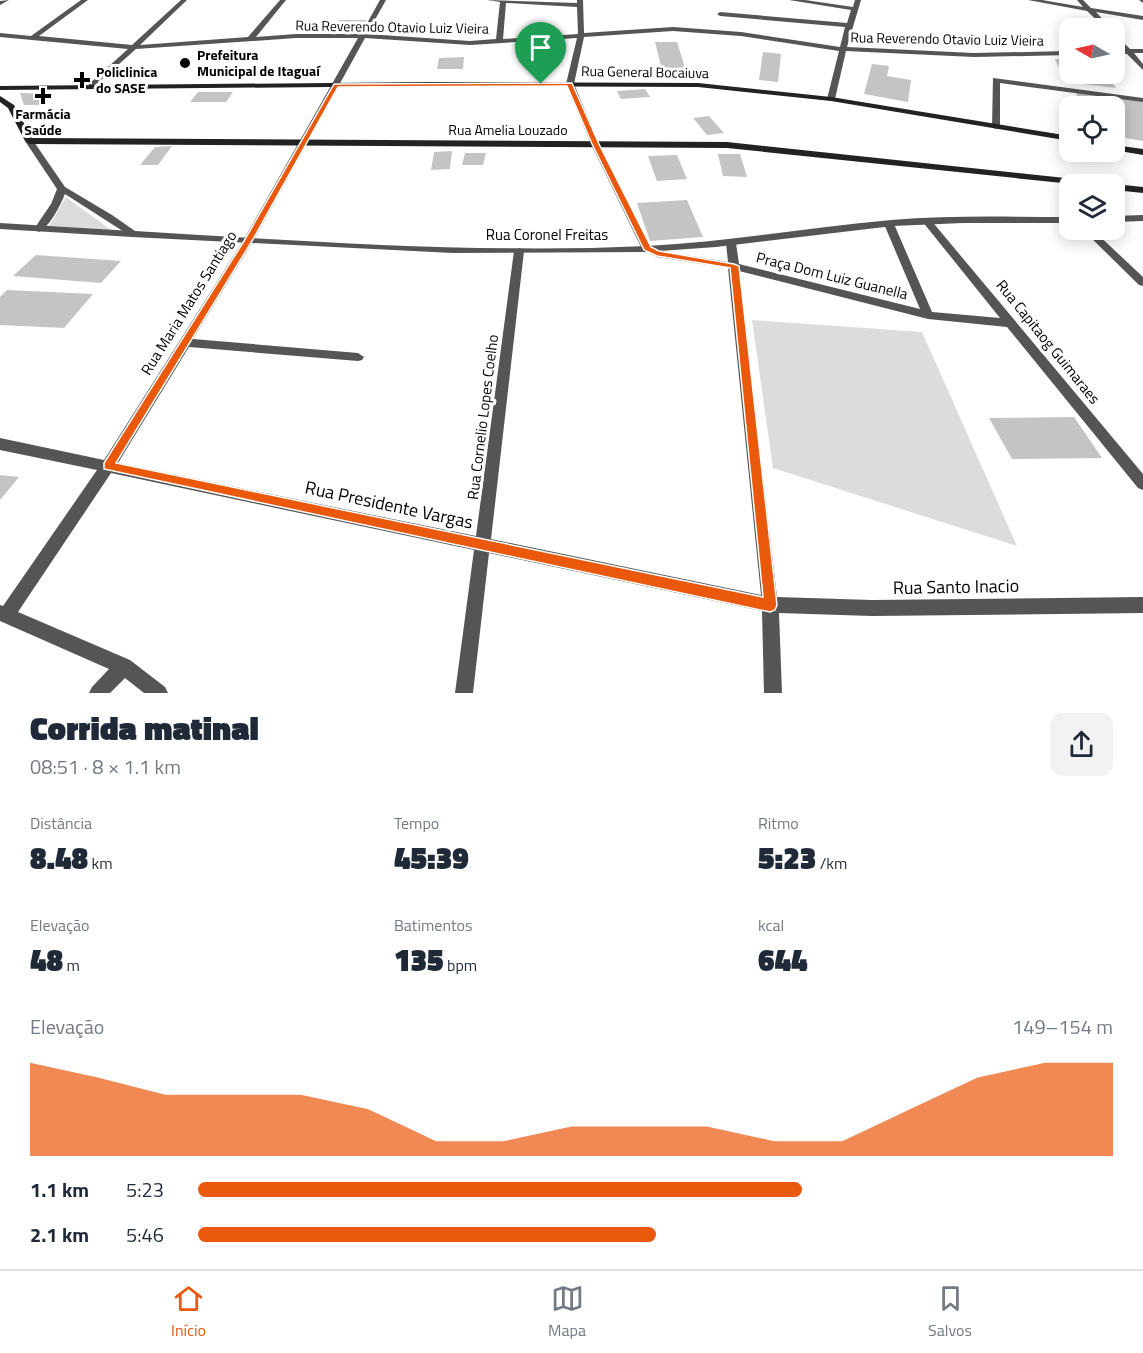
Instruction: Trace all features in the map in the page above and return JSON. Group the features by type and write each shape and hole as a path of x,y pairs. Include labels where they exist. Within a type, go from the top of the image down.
{"main road":[{"name":"Rua General Bocaiuva","path":"0,88 698,85 831,99 1059,137"},
{"path":"27,87 14,90 1,98 11,107 29,141"},
{"name":"Rua Amelia Louzado","path":"29,141 756,147 1059,180"},
{"path":"1125,149 1143,152"},
{"path":"1125,188 1143,190"}],"street":[{"path":"0,3 6,0"},
{"path":"31,39 85,0"},
{"path":"92,87 184,0"},
{"path":"251,38 283,0"},
{"name":"Rua Maria Matos Santiago","path":"4,614 108,466 248,241 383,0"},
{"path":"490,0 580,2 581,35 570,84 595,144 647,249"},
{"path":"499,41 503,0"},
{"path":"792,0 855,9"},
{"path":"831,99 849,25 858,0"},
{"path":"1031,0 1143,18"},
{"path":"1080,0 1099,18"},
{"path":"720,14 849,25"},
{"name":"Rua Reverendo Otavio Luiz Vieira","path":"0,35 134,47 251,38 363,36 441,42 499,41 649,29 703,30 843,49 974,55 1059,53"},
{"path":"1125,46 1143,68"},
{"path":"1125,52 1143,51"},
{"path":"996,127 996,80 1143,100"},
{"path":"29,141 62,189 109,217 132,234"},
{"path":"39,229 56,204 62,189"},
{"path":"1125,219 1143,218"},
{"name":"Rua Coronel Freitas","path":"0,226 248,241 519,251 647,249 731,243 927,221 1059,220"},
{"name":"Rua Capitaog Guimaraes","path":"927,221 1143,484"},
{"path":"889,224 928,315"},
{"path":"1098,240 1143,283"},
{"path":"731,243 770,605 773,693"},
{"name":"Praça Dom Luiz Guanella","path":"647,249 657,254 734,266 928,315 1010,323"},
{"name":"Rua Cornelio Lopes Coelho","path":"464,693 519,251"},
{"path":"184,342 358,357"},
{"name":"Rua Presidente Vargas","path":"0,444 770,605"},
{"name":"Rua Santo Inacio","path":"770,605 884,608 1143,604"},
{"path":"4,614 124,666 159,693"},
{"path":"98,693 124,666"}],"shaded area":[{"path":"66,197 111,230 49,226"},
{"path":"752,320 922,332 1017,546 773,468"}],"building":[{"path":"339,20 367,20 360,31 332,30"},
{"path":"655,42 677,42 687,74 663,74"},
{"path":"763,52 781,54 778,82 759,80"},
{"path":"464,57 463,69 437,69 439,58"},
{"path":"872,64 889,66 887,76 911,80 908,102 864,94"},
{"path":"126,68 156,68 148,75 117,75"},
{"path":"1083,84 1113,84 1116,88"},
{"path":"645,89 650,97 621,99 617,91"},
{"path":"1076,91 1110,96 1077,96"},
{"path":"198,92 233,92 226,102 190,102"},
{"path":"20,93 52,94 41,105 24,105"},
{"path":"1125,98 1143,101 1143,141 1125,138"},
{"path":"709,116 724,133 707,135 693,118"},
{"path":"172,146 158,165 140,165 155,147"},
{"path":"452,151 450,169 431,170 434,152"},
{"path":"465,153 486,153 483,165 462,165"},
{"path":"718,154 740,154 747,177 723,176"},
{"path":"677,155 687,179 657,181 648,156"},
{"path":"687,200 703,237 650,241 637,203"},
{"path":"36,255 121,261 101,283 13,276"},
{"path":"7,290 93,294 64,328 0,325 0,297"},
{"path":"1074,417 1102,458 1012,459 989,418"},
{"path":"0,475 19,477 0,500"}],"place":[{"name":"Prefeitura Municipal de Itaguaí","path":"185,63"},
{"name":"Policlinica do SASE","path":"82,80"},
{"name":"Farmácia Saúde","path":"43,96"}],"route":[{"path":"541,84 570,84 595,144 647,249 657,254 734,266 770,605 108,466 248,241 336,85 541,84"}]}
